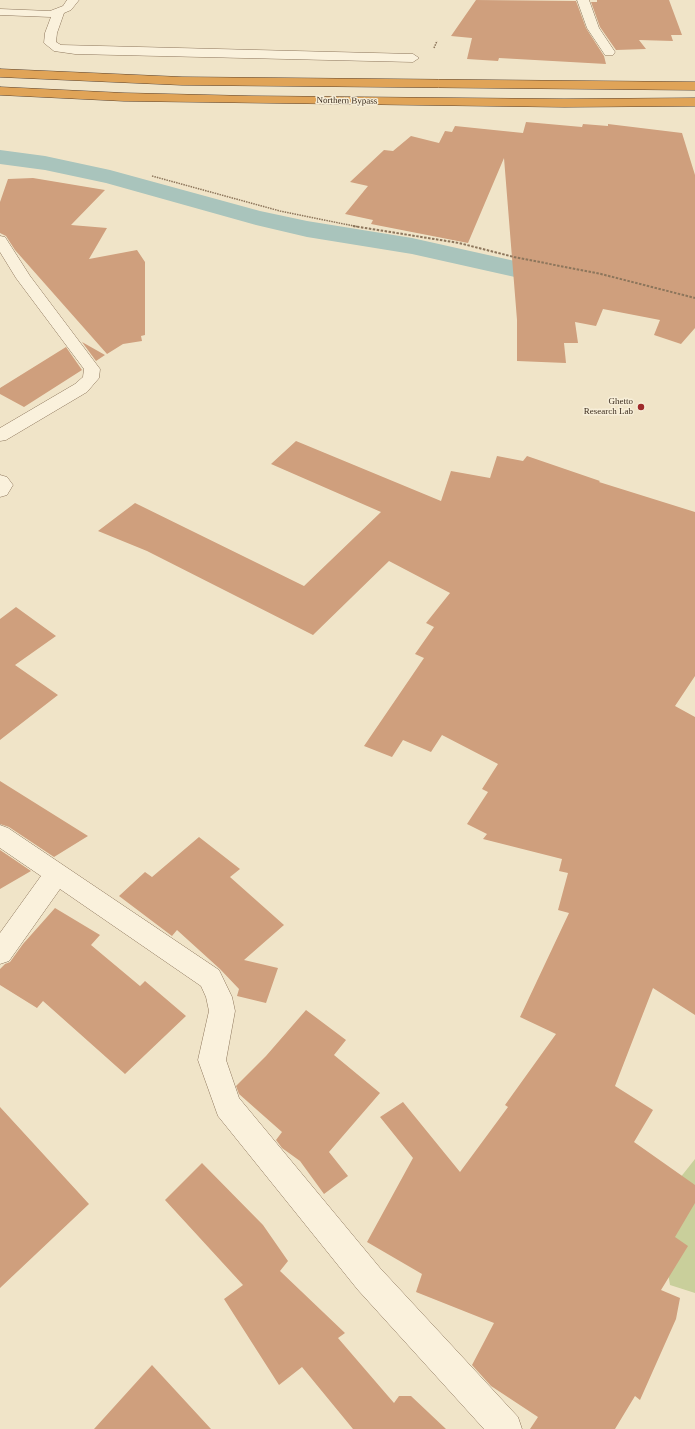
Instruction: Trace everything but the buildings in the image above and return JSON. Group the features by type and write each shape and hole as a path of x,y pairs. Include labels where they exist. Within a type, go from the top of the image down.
{"highway":[{"name":"Northern Bypass","path":"0,73 182,81 695,86"},
{"name":"Northern Bypass","path":"0,91 124,97 250,100 564,103 695,102"}],"street":[{"path":"0,12 37,14 59,12 67,8 72,0"},
{"path":"583,0 594,28 609,52"},
{"path":"59,12 51,33 50,43 58,48 75,50 413,58"},
{"path":"0,240 24,278 92,369 91,378 81,388 0,436"},
{"path":"0,481 4,485 0,491"},
{"path":"0,835 210,978 219,997 222,1011 212,1060 228,1106 369,1279 506,1429"},
{"path":"0,953 58,874"}],"path":[{"path":"152,176 280,211 354,226 459,243 514,257 601,274 695,298"}],"green space":[{"path":"695,1159 695,1293 670,1285 657,1207"}],"waterway":[{"path":"0,157 45,163 110,177 256,218 307,229 412,246 564,280"}],"place":[{"name":"Ghetto Research Lab","path":"641,407"}]}
